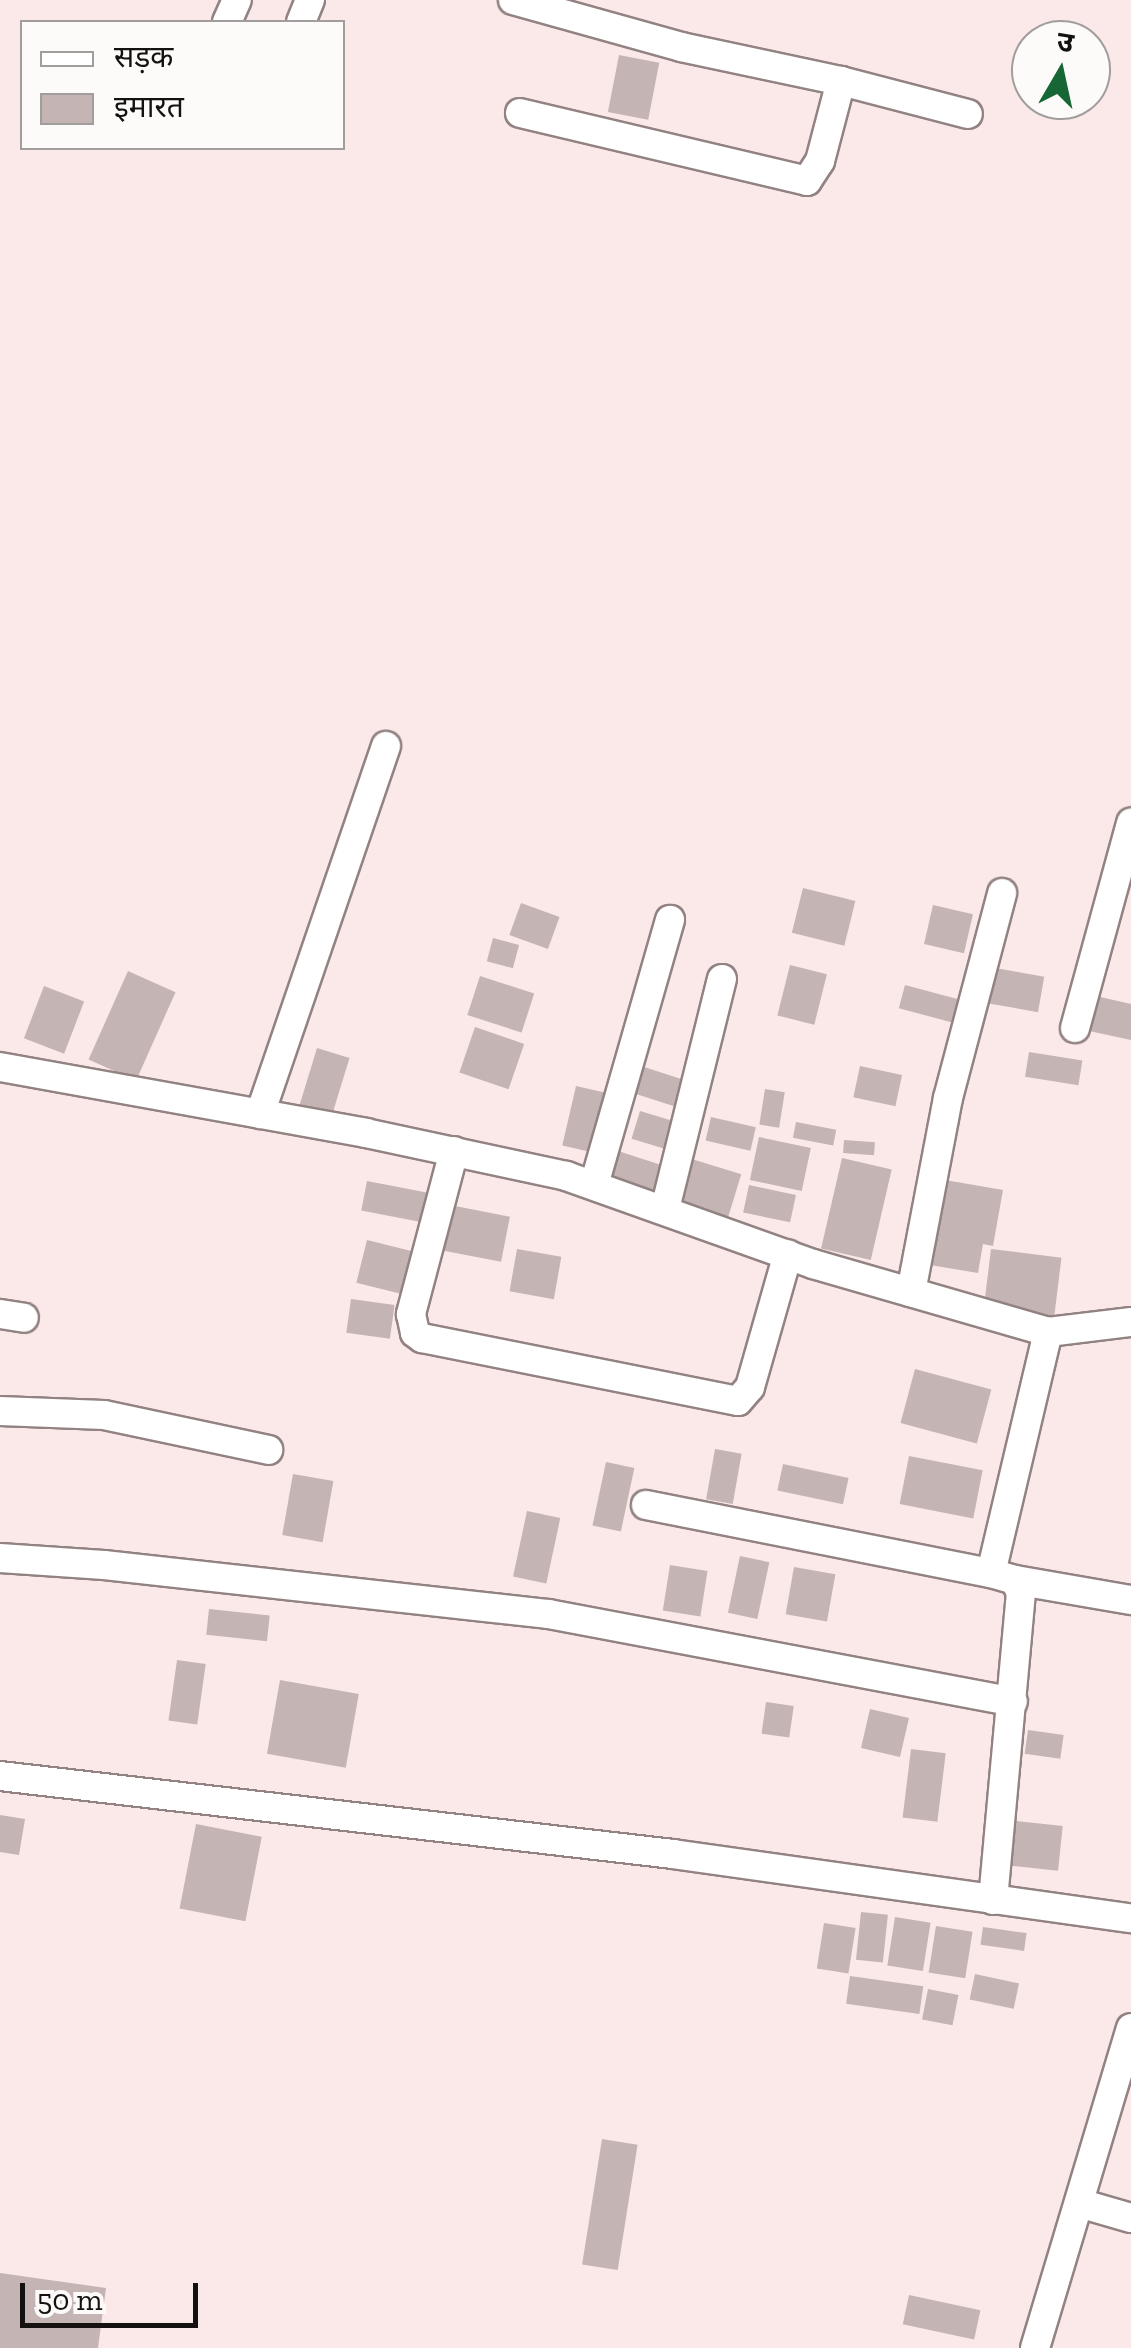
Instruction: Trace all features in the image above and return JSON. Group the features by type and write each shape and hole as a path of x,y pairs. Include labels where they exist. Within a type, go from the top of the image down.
{"street":[{"path":"513,0 681,47 841,80 968,114"},
{"path":"520,113 807,181 820,160 841,80"},
{"path":"260,1114 386,746"},
{"path":"1075,1028 1131,823"},
{"path":"910,1292 948,1098 1002,893"},
{"path":"594,1185 670,920"},
{"path":"665,1209 722,979"},
{"path":"0,1068 454,1151 594,1185 788,1254 1048,1332 1131,1322"},
{"path":"454,1151 411,1314 415,1333 422,1338 738,1401 750,1387 788,1254"},
{"path":"1003,1576 1048,1332"},
{"path":"0,1411 104,1415 268,1450"},
{"path":"646,1504 1131,1600"},
{"path":"0,1558 122,1567 549,1614 1013,1702"},
{"path":"993,1900 1021,1593 1003,1576"},
{"path":"0,1776 673,1854 1131,1918"},
{"path":"1035,2348 1131,2028"},
{"path":"1078,2203 1131,2218"}],"building":[{"path":"619,55 659,63 648,120 608,112"},
{"path":"803,888 855,901 844,946 792,933"},
{"path":"521,903 560,917 548,949 509,935"},
{"path":"933,905 973,914 964,953 924,944"},
{"path":"493,938 519,945 513,968 487,961"},
{"path":"790,965 827,974 814,1025 777,1015"},
{"path":"995,968 1044,977 1038,1012 989,1003"},
{"path":"128,971 176,992 136,1081 89,1060"},
{"path":"480,976 534,994 522,1033 467,1015"},
{"path":"905,985 963,1001 957,1024 899,1008"},
{"path":"44,986 84,1001 64,1054 24,1038"},
{"path":"1096,996 1131,1004 1131,1040 1089,1031"},
{"path":"475,1027 524,1044 509,1089 459,1072"},
{"path":"317,1048 350,1058 332,1114 300,1104"},
{"path":"1029,1052 1082,1060 1078,1085 1025,1077"},
{"path":"641,1066 694,1083 686,1110 632,1093"},
{"path":"860,1066 902,1075 895,1106 853,1097"},
{"path":"576,1086 610,1094 596,1153 562,1145"},
{"path":"765,1089 785,1092 779,1128 759,1125"},
{"path":"640,1111 676,1122 668,1150 632,1139"},
{"path":"711,1117 756,1127 750,1151 706,1140"},
{"path":"796,1122 836,1130 833,1146 793,1138"},
{"path":"759,1137 811,1148 802,1191 750,1180"},
{"path":"844,1140 875,1142 874,1155 843,1153"},
{"path":"615,1150 672,1169 661,1202 604,1183"},
{"path":"682,1156 741,1174 727,1220 668,1202"},
{"path":"842,1158 892,1169 871,1260 821,1249"},
{"path":"939,1179 1003,1190 993,1246 983,1244 978,1273 924,1264"},
{"path":"367,1181 428,1193 422,1222 361,1210"},
{"path":"749,1185 796,1195 790,1222 743,1212"},
{"path":"450,1205 510,1217 501,1262 441,1250"},
{"path":"367,1240 420,1253 410,1296 356,1283"},
{"path":"517,1249 561,1257 554,1299 510,1291"},
{"path":"991,1249 1061,1258 1054,1321 983,1313"},
{"path":"351,1299 395,1305 390,1339 346,1333"},
{"path":"915,1369 991,1389 977,1444 901,1423"},
{"path":"715,1449 742,1454 733,1504 706,1499"},
{"path":"909,1456 983,1470 973,1518 900,1504"},
{"path":"606,1462 634,1468 621,1532 592,1526"},
{"path":"783,1464 849,1478 843,1504 777,1490"},
{"path":"293,1474 333,1481 323,1542 282,1535"},
{"path":"527,1511 560,1518 546,1584 513,1577"},
{"path":"740,1556 769,1562 757,1619 728,1613"},
{"path":"670,1565 708,1571 700,1616 663,1610"},
{"path":"794,1567 835,1574 827,1622 786,1614"},
{"path":"209,1609 270,1615 267,1641 206,1635"},
{"path":"177,1660 206,1664 197,1724 169,1720"},
{"path":"280,1680 359,1694 346,1768 267,1754"},
{"path":"766,1702 794,1706 789,1738 762,1734"},
{"path":"870,1709 909,1718 900,1757 861,1748"},
{"path":"1028,1730 1064,1735 1060,1759 1025,1754"},
{"path":"911,1749 946,1753 937,1822 903,1817"},
{"path":"0,1815 25,1819 19,1855 0,1852"},
{"path":"1015,1821 1063,1826 1058,1871 1010,1866"},
{"path":"196,1824 262,1837 245,1921 180,1908"},
{"path":"861,1912 888,1915 883,1963 856,1960"},
{"path":"895,1917 931,1923 923,1971 887,1965"},
{"path":"824,1923 856,1928 848,1973 817,1968"},
{"path":"936,1926 973,1932 965,1978 929,1972"},
{"path":"983,1927 1027,1933 1024,1951 980,1945"},
{"path":"975,1974 1019,1983 1014,2009 970,1999"},
{"path":"850,1976 923,1986 919,2014 846,2004"},
{"path":"928,1989 958,1995 953,2025 922,2019"},
{"path":"602,2139 638,2145 618,2270 582,2264"},
{"path":"0,2273 106,2288 98,2348 0,2348"},
{"path":"909,2295 980,2310 974,2340 903,2324"}]}
